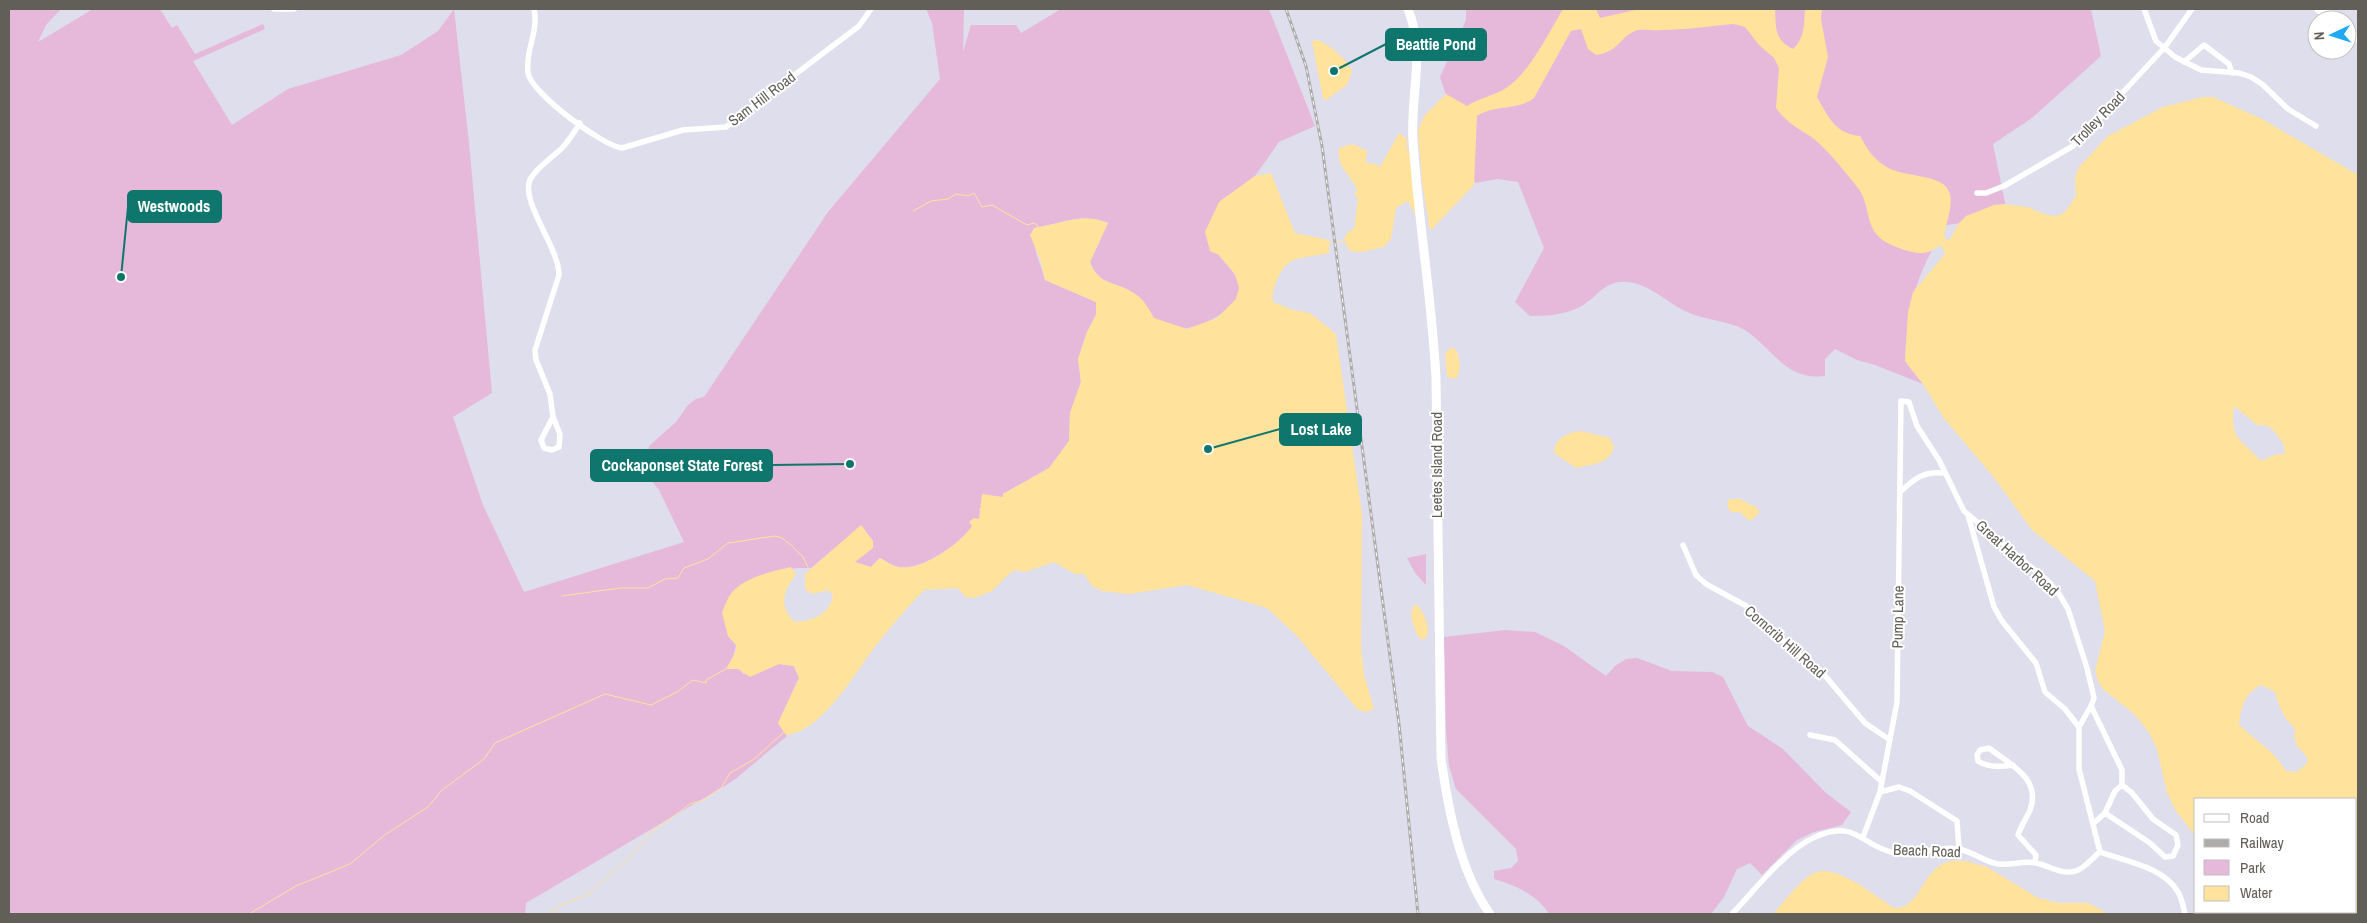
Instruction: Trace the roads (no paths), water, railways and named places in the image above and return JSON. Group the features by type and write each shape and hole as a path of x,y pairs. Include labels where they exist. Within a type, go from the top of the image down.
{"main road":[{"name":"Leetes Island Road","path":"1408,9 1418,51 1413,140 1433,320 1436,378 1441,758 1448,799 1467,872 1477,895 1490,914"}],"street":[{"path":"274,9 294,9"},
{"name":"Sam Hill Road","path":"535,9 536,29 528,55 528,76 541,95 613,146 622,148 683,130 726,127 859,26 871,9"},
{"path":"2144,9 2156,41 2184,62 2201,70 2245,74 2256,80 2288,109 2316,126"},
{"name":"Trolley Road","path":"1977,193 1986,193 2004,186 2074,146 2165,47 2192,9"},
{"path":"2184,62 2204,44 2231,66 2232,73"},
{"path":"553,417 551,424 541,438 542,445 548,449 557,448 560,444 560,434 553,417 550,394 536,360 535,350 560,275 555,250 531,205 529,186 532,176 563,147 580,123"},
{"name":"Pump Lane","path":"1863,836 1880,792 1897,702 1901,401 1909,402"},
{"name":"Great Harbor Road","path":"1909,402 1917,426 1939,460 1944,473 1968,515 2049,582 2068,609 2087,668 2094,698 2091,706 2122,770 2122,785"},
{"path":"1900,492 1917,476 1934,472 1944,473"},
{"path":"1968,515 1994,607 2008,629 2036,663 2045,692 2065,709 2079,727"},
{"name":"Corncrib Hill Road","path":"1683,545 1696,575 1706,584 1748,608 1799,655 1821,671 1865,723 1890,740"},
{"path":"2091,706 2079,727 2079,769 2100,852 2147,868 2170,881 2179,893 2185,914"},
{"path":"1810,735 1835,740 1882,782"},
{"path":"2013,765 2001,767 1983,765 1978,761 1977,755 1980,750 1989,748 2013,765 2023,773 2029,782 2032,792 2030,809 2018,835 2036,855 2035,862"},
{"path":"2094,823 2105,813 2115,791 2122,785 2132,793 2153,819 2176,836 2178,845 2176,852 2169,857 2165,857 2150,843 2105,813"},
{"path":"1880,792 1899,787 1910,791 1957,821 1959,849"},
{"name":"Beach Road","path":"1732,914 1785,859 1803,844 1816,836 1835,831 1863,836 1874,845 1895,853 1959,849 1999,864 2035,862 2065,872 2075,871 2100,852"}],"water":[{"path":"1563,9 1596,9 1600,18 1639,9 1775,9 1776,27 1779,37 1793,49 1802,35 1805,9 1822,9 1821,19 1828,57 1817,97 1833,123 1844,132 1860,136 1871,153 1885,166 1902,173 1932,179 1946,187 1950,194 1951,204 1944,236 1949,241 1959,223 1966,216 1994,205 2003,204 2027,207 2047,215 2057,216 2065,212 2076,196 2075,177 2079,167 2108,136 2163,107 2203,97 2213,97 2262,119 2358,175 2358,914 2215,914 2357,913 2357,798 2194,798 2194,834 2176,811 2167,793 2157,749 2148,731 2134,714 2103,689 2098,681 2095,671 2105,631 2095,581 2032,530 1995,479 1943,417 1923,384 1905,361 1908,312 1913,292 1945,254 1941,245 1930,251 1917,253 1893,246 1878,236 1870,223 1865,202 1858,188 1820,144 1789,122 1776,108 1779,68 1774,58 1759,45 1745,27 1734,24 1679,29 1638,30 1632,32 1610,51 1596,55 1588,49 1581,29 1571,31 1534,98 1520,105 1491,110 1477,116 1474,185 1430,231 1422,182 1418,130 1425,115 1446,94 1467,106 1506,88 1523,73","holes":["2234,406 2257,425 2266,425 2273,430 2283,443 2285,454 2277,454 2261,461 2238,438 2234,426","2261,685 2275,692 2282,711 2295,728 2295,741 2308,762 2297,772 2286,771 2275,756 2239,724 2245,701 2251,692"]},
{"path":"1317,40 1338,53 1352,72 1347,85 1326,100 1323,99 1312,41"},
{"path":"1399,133 1407,139 1407,149 1410,151 1416,216 1408,201 1396,208 1391,239 1384,247 1361,252 1352,251 1348,249 1344,238 1348,232 1354,229 1358,197 1354,196 1357,190 1340,161 1339,148 1352,144 1368,151 1365,160 1369,164 1373,163 1380,167"},
{"path":"1271,173 1295,233 1329,240 1329,253 1298,259 1285,266 1273,291 1273,302 1293,310 1310,313 1336,334 1362,515 1361,648 1364,675 1374,709 1366,712 1358,710 1297,636 1267,608 1187,585 1128,594 1102,591 1092,586 1084,574 1075,574 1054,562 1025,572 1016,570 1010,573 992,591 977,597 967,598 957,588 924,590 874,648 836,701 812,724 799,732 786,735 778,723 799,678 794,666 779,664 750,677 738,669 726,669 736,651 736,645 728,636 722,613 735,589 758,576 791,567 796,575 785,593 784,604 786,610 795,622 814,618 824,612 831,602 833,595 828,590 812,594 805,589 805,574 861,525 873,541 873,548 855,562 871,567 880,558 891,565 907,567 928,561 959,541 972,526 969,522 974,518 979,519 982,494 1003,497 1003,494 1049,468 1069,441 1070,413 1081,382 1078,359 1087,332 1096,315 1096,302 1045,280 1040,259 1030,235 1034,228 1081,219 1099,220 1108,223 1090,262 1094,270 1108,282 1138,295 1154,318 1187,329 1217,318 1236,299 1239,288 1235,274 1219,255 1210,251 1205,232 1219,202 1255,176"},
{"path":"1451,347 1457,351 1460,364 1458,377 1453,379 1447,376 1445,354"},
{"path":"1581,431 1610,438 1614,447 1612,453 1599,463 1576,468 1554,453 1559,440 1571,433"},
{"path":"1729,499 1740,499 1758,508 1759,513 1753,519 1748,520 1740,512 1731,512 1727,506"},
{"path":"1416,604 1422,611 1428,626 1427,636 1424,640 1418,637 1412,620 1412,611"},
{"path":"1949,861 1966,861 1987,867 2038,898 2059,903 2088,903 2109,914 1773,914 1798,886 1814,873 1823,871 1834,873 1856,882 1894,908 1903,907 1910,903 1938,867"}],"waterway":[{"path":"913,211 931,201 948,199 956,194 968,196 974,193 982,207 992,205 1027,225 1034,223 1039,227"},
{"path":"1329,243 1345,241"},
{"path":"562,596 620,588 648,588 665,579 678,578 684,568 708,559 728,543 775,536 782,538 791,545 803,557 808,567"},
{"path":"249,914 296,886 350,864 386,834 428,807 442,790 484,759 495,743 605,694 651,705 677,692 693,680 706,683 706,680 726,669"},
{"path":"548,914 564,904 588,894 626,861 651,833 690,804 703,800 721,788 730,773 753,760 784,732"}],"railway":[{"path":"1286,9 1306,66 1322,146 1399,724 1418,914"}],"place":[{"name":"Beattie Pond","path":"1334,71"},
{"name":"Westwoods","path":"121,277"},
{"name":"Lost Lake","path":"1208,449"},
{"name":"Cockaponset State Forest","path":"850,464"}]}
